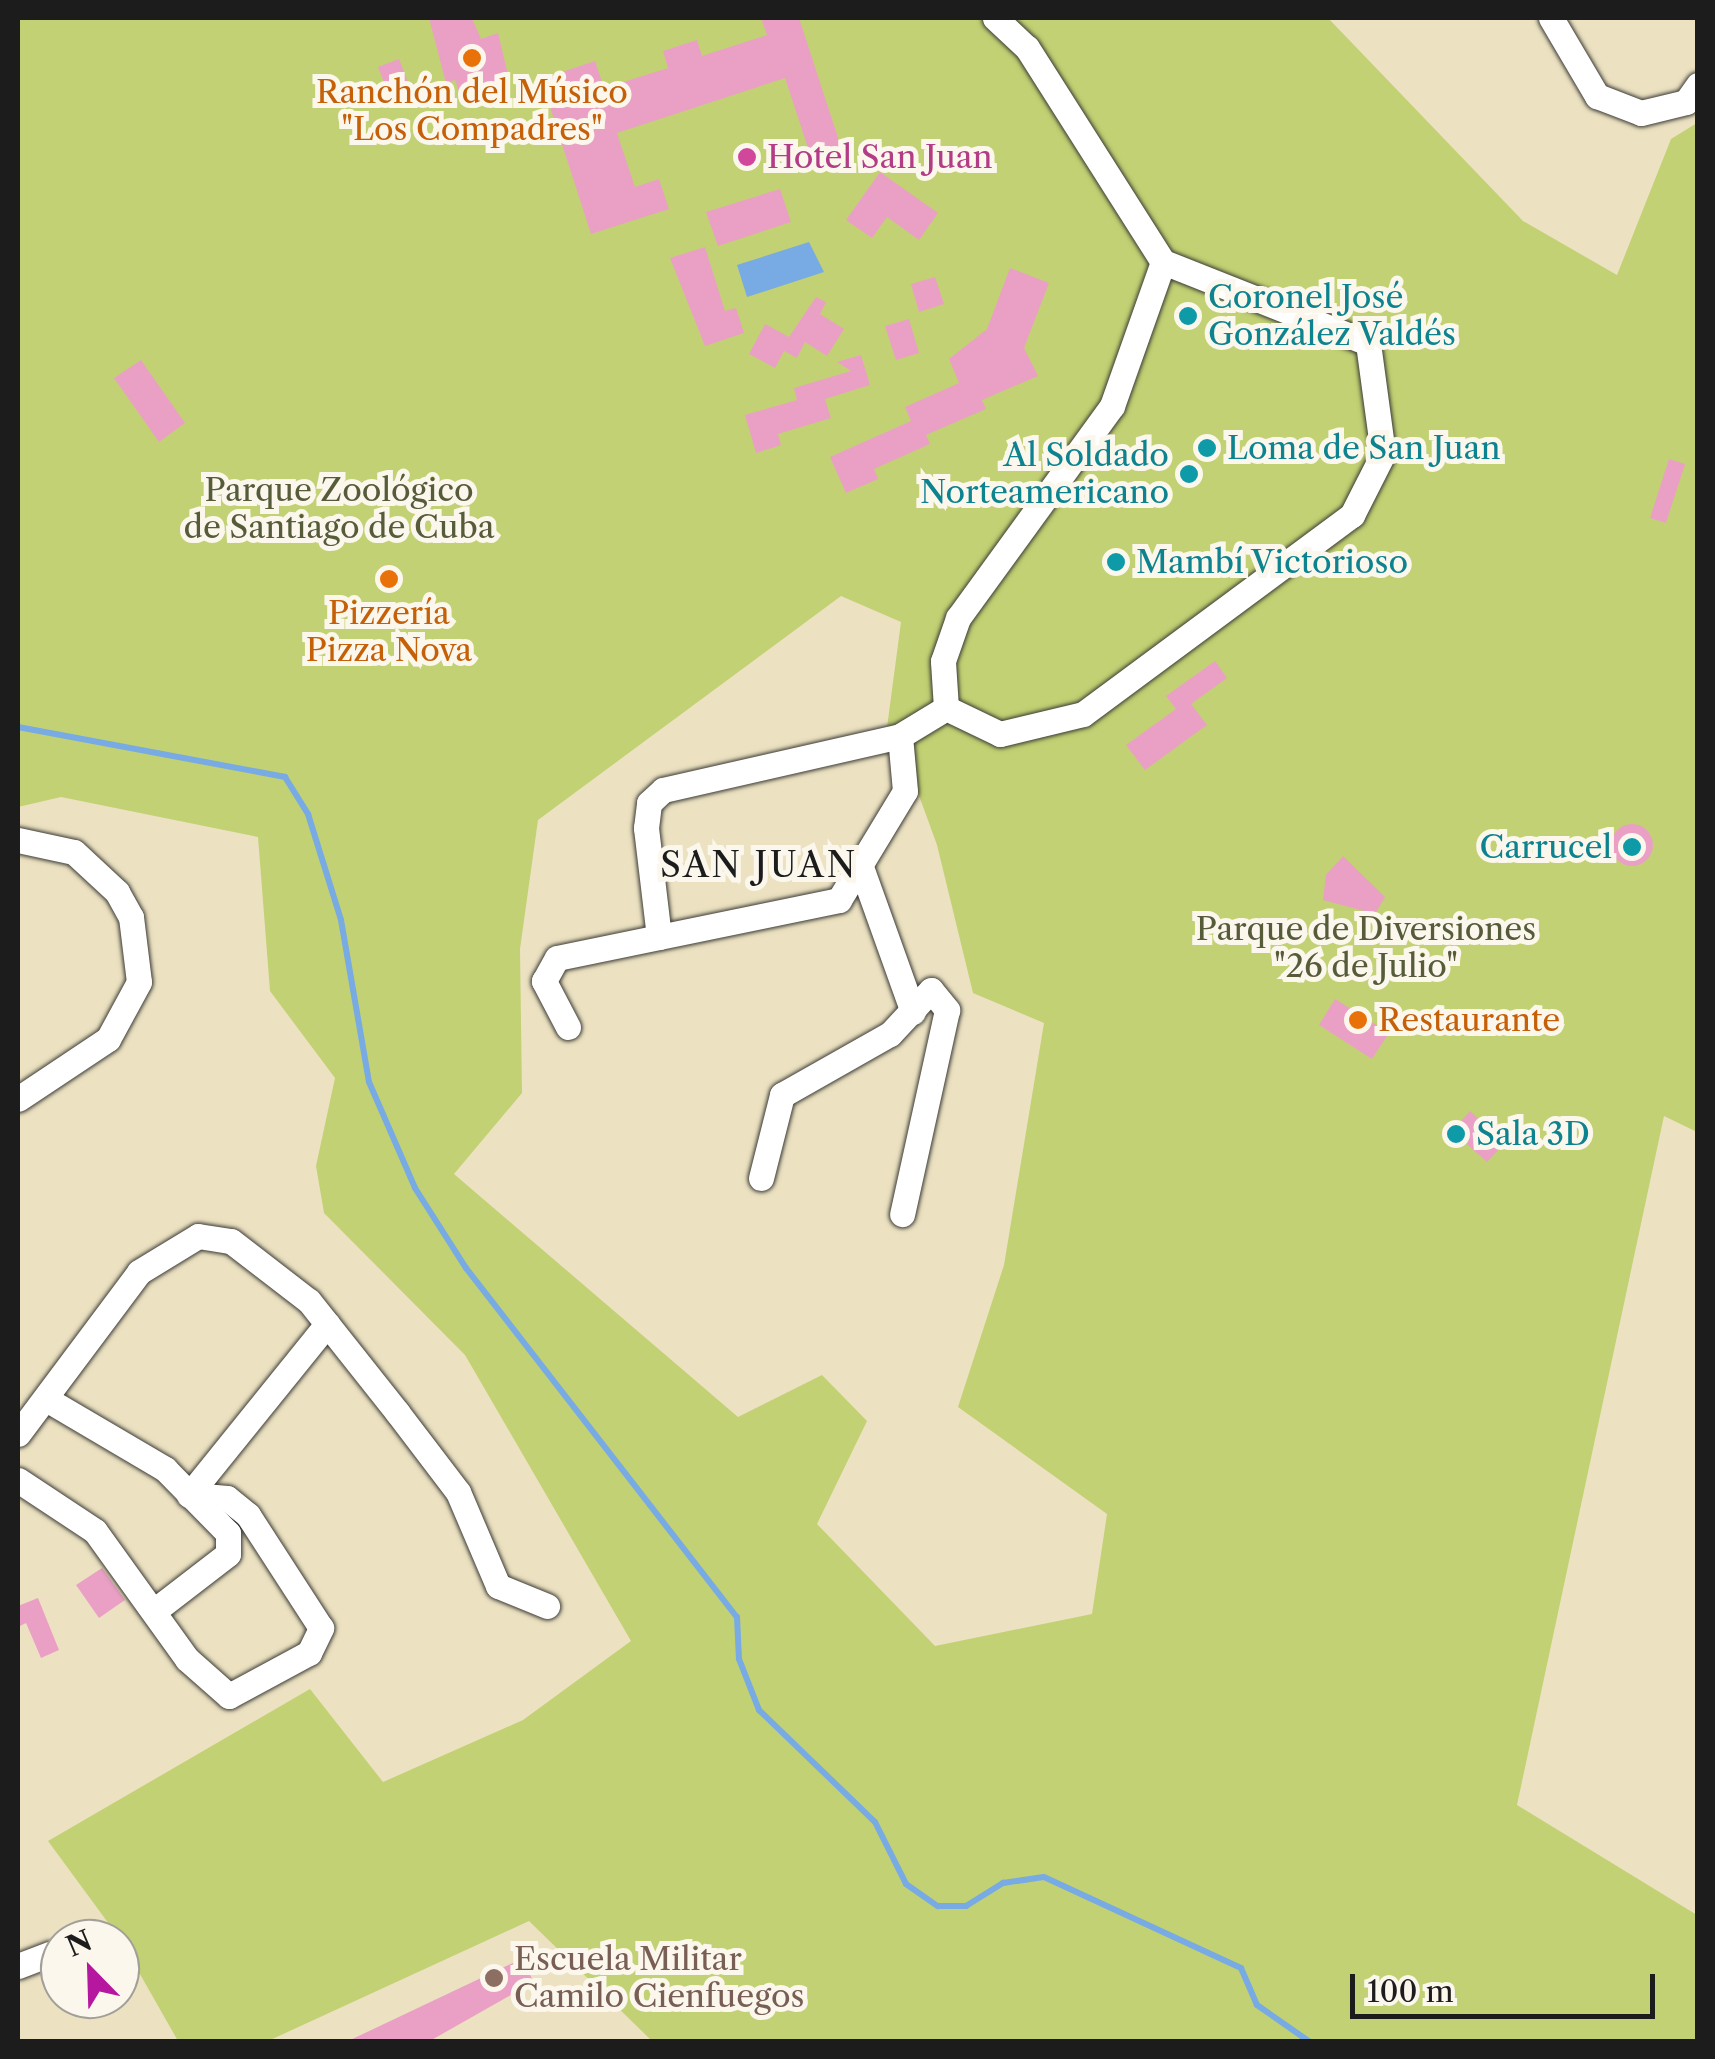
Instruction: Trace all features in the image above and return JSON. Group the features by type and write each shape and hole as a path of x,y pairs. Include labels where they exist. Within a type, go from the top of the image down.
{"street":[{"path":"946,708 1000,734 1084,714 1352,515 1373,485 1383,454 1368,343 1163,262 1027,48 995,18"},
{"path":"1551,18 1597,96 1641,113 1686,102 1698,85"},
{"path":"946,708 944,661 958,618 1112,406 1163,262"},
{"path":"659,937 646,828 649,803 663,790 900,736 946,708"},
{"path":"568,1027 544,981 547,968 659,937 838,900 905,791 900,736"},
{"path":"18,840 74,852 117,892 131,917 139,982 108,1039 18,1098"},
{"path":"861,867 913,1012"},
{"path":"761,1178 782,1096 913,1012 931,990 947,1010 902,1214"},
{"path":"18,1434 48,1400 139,1272 198,1236 231,1240 261,1259 327,1324 458,1492 498,1586 547,1606"},
{"path":"189,1494 327,1324"},
{"path":"48,1400 120,1437 189,1494 228,1533 228,1554 154,1611"},
{"path":"18,1480 95,1531 211,1689 229,1696 321,1638 299,1586 248,1515 227,1498 189,1494"}],"green space":[{"path":"18,18 1328,18 1523,221 1617,275 1671,139 1697,123 1697,1132 1664,1116 1517,1805 1697,1915 1697,2041 652,2041 529,1921 268,2041 178,2041 140,1974 140,1919 105,1919 48,1841 310,1689 383,1782 523,1720 631,1641 465,1355 324,1213 316,1166 335,1078 270,991 258,837 61,797 18,807","holes":["841,596 901,622 886,735 901,746 937,845 973,993 1044,1023 1004,1265 958,1407 1107,1514 1092,1614 935,1646 817,1524 867,1421 822,1375 738,1417 454,1174 522,1093 520,949 538,820"]}],"water":[{"path":"809,242 824,272 747,297 737,265"}],"building":[{"name":"Ranchón del Músico \"Los Compadres\"","path":"429,18 472,18 481,39 498,33 509,79 461,97 455,80 446,83"},
{"path":"761,18 799,18 843,153 813,163 785,78 617,133 635,187 659,179 669,209 591,234 541,79 595,61 604,88 668,68 663,51 697,40 702,56 767,35"},
{"path":"399,59 413,95 392,103 378,67"},
{"path":"880,172 938,213 919,240 887,217 872,238 846,220"},
{"path":"780,189 791,222 718,246 706,212"},
{"path":"705,247 725,311 736,308 744,333 705,346 670,258"},
{"path":"1010,268 1049,283 1024,348 1038,376 982,400 986,409 926,435 930,444 874,469 878,479 846,493 830,457 911,421 905,407 959,383 949,359 987,329"},
{"path":"935,277 944,304 919,312 911,284"},
{"path":"816,297 826,302 820,314 844,329 827,356 805,342 797,358 784,351 775,368 749,354 765,324 789,337"},
{"path":"909,319 919,353 896,360 885,326"},
{"path":"861,355 870,385 825,399 831,418 778,434 781,445 756,453 745,415 797,400 794,388 851,371 837,362"},
{"path":"141,360 185,423 159,442 114,378"},
{"path":"1669,459 1685,464 1666,523 1650,518"},
{"path":"1215,661 1227,678 1191,704 1207,725 1145,770 1126,745 1176,709 1166,696"},
{"name":"Carrucel","path":"1632,824 1647,830 1653,845 1647,860 1632,866 1617,860 1611,845 1617,830"},
{"path":"1343,856 1385,897 1375,914 1323,900 1326,875"},
{"path":"1335,999 1389,1033 1372,1059 1319,1025"},
{"path":"1470,1111 1505,1143 1487,1162 1452,1131"},
{"path":"102,1568 125,1600 99,1618 76,1585"},
{"path":"38,1598 59,1650 41,1658 26,1623 18,1627 18,1606"},
{"path":"521,1959 534,1982 428,2042 346,2042"}],"waterway":[{"path":"18,727 285,777 308,814 341,920 369,1082 415,1188 466,1268 737,1617 739,1659 759,1710 875,1822 906,1884 938,1906 966,1906 1003,1883 1044,1877 1241,1968 1257,2005 1310,2042"}],"place":[{"name":"Ranchón del Músico \"Los Compadres\"","path":"472,58"},
{"name":"Hotel San Juan","path":"747,157"},
{"name":"Coronel José González Valdés","path":"1188,316"},
{"name":"Loma de San Juan","path":"1207,448"},
{"name":"Al Soldado Norteamericano","path":"1189,474"},
{"name":"Mambí Victorioso","path":"1116,562"},
{"name":"Pizzería Pizza Nova","path":"389,579"},
{"name":"Carrucel","path":"1632,847"},
{"name":"Restaurante","path":"1358,1020"},
{"name":"Sala 3D","path":"1456,1134"},
{"name":"Escuela Militar Camilo Cienfuegos","path":"494,1978"}],"district":[{"name":"SAN JUAN","path":"759,865"}],"park label":[{"name":"Parque Zoológico de Santiago de Cuba","path":"339,510"},
{"name":"Parque de Diversiones \"26 de Julio\"","path":"1366,948"}]}
